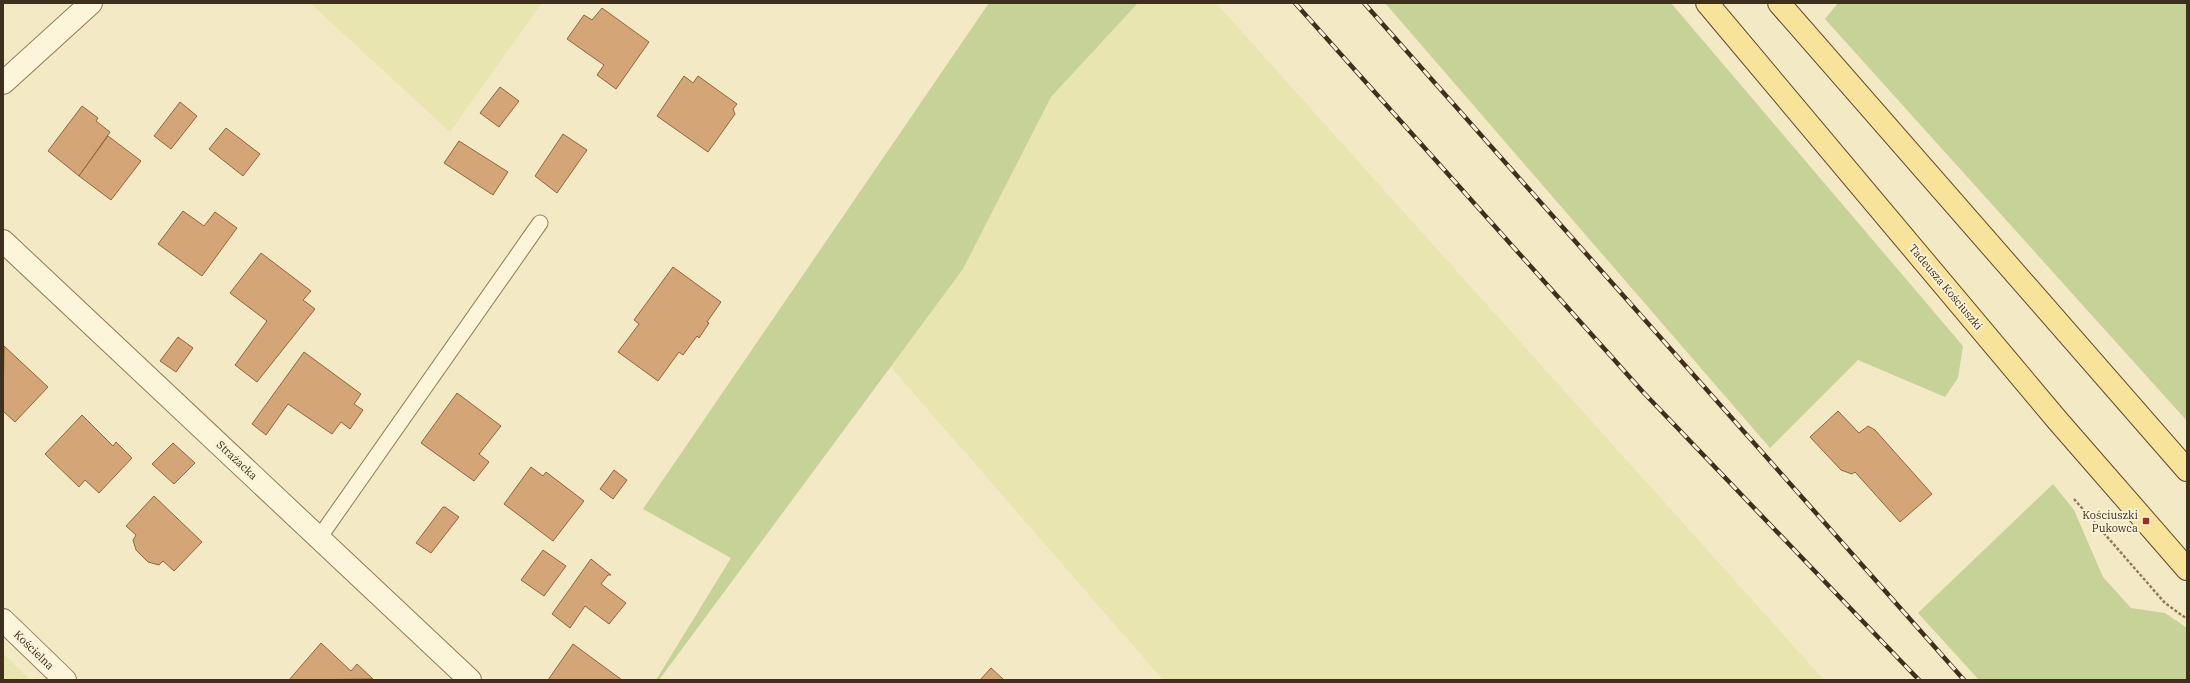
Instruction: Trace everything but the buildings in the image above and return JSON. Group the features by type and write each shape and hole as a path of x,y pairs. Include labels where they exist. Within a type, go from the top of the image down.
{"main road":[{"name":"Tadeusza Kościuszki","path":"1707,3 2058,421 2187,569"},
{"path":"1779,3 2187,470"}],"street":[{"path":"3,83 91,3"},
{"name":"Strażacka","path":"3,241 470,680"},
{"name":"Kościelna","path":"3,620 65,680"}],"lane":[{"path":"319,538 540,223"}],"path":[{"path":"2074,499 2165,603 2187,619"}],"shaded area":[{"path":"310,3 542,3 450,132"},
{"path":"1138,3 1216,3 1824,680 1163,680 890,366 963,269 1051,97"},
{"path":"3,653 30,680 3,680"}],"green space":[{"path":"989,3 1138,3 1051,97 963,269 659,680 656,680 731,558 643,509"},
{"path":"1385,3 1671,3 1963,346 1958,378 1945,397 1858,360 1770,448"},
{"path":"1838,3 2187,3 2187,421 1825,19"},
{"path":"2053,484 2074,510 2103,577 2131,608 2165,613 2187,628 2187,680 1979,680 1918,613"}],"railway":[{"path":"1295,3 1643,392 1919,680"},
{"path":"1364,3 1964,680"}],"place":[{"name":"Kościuszki Pukowca","path":"2146,521"}]}
